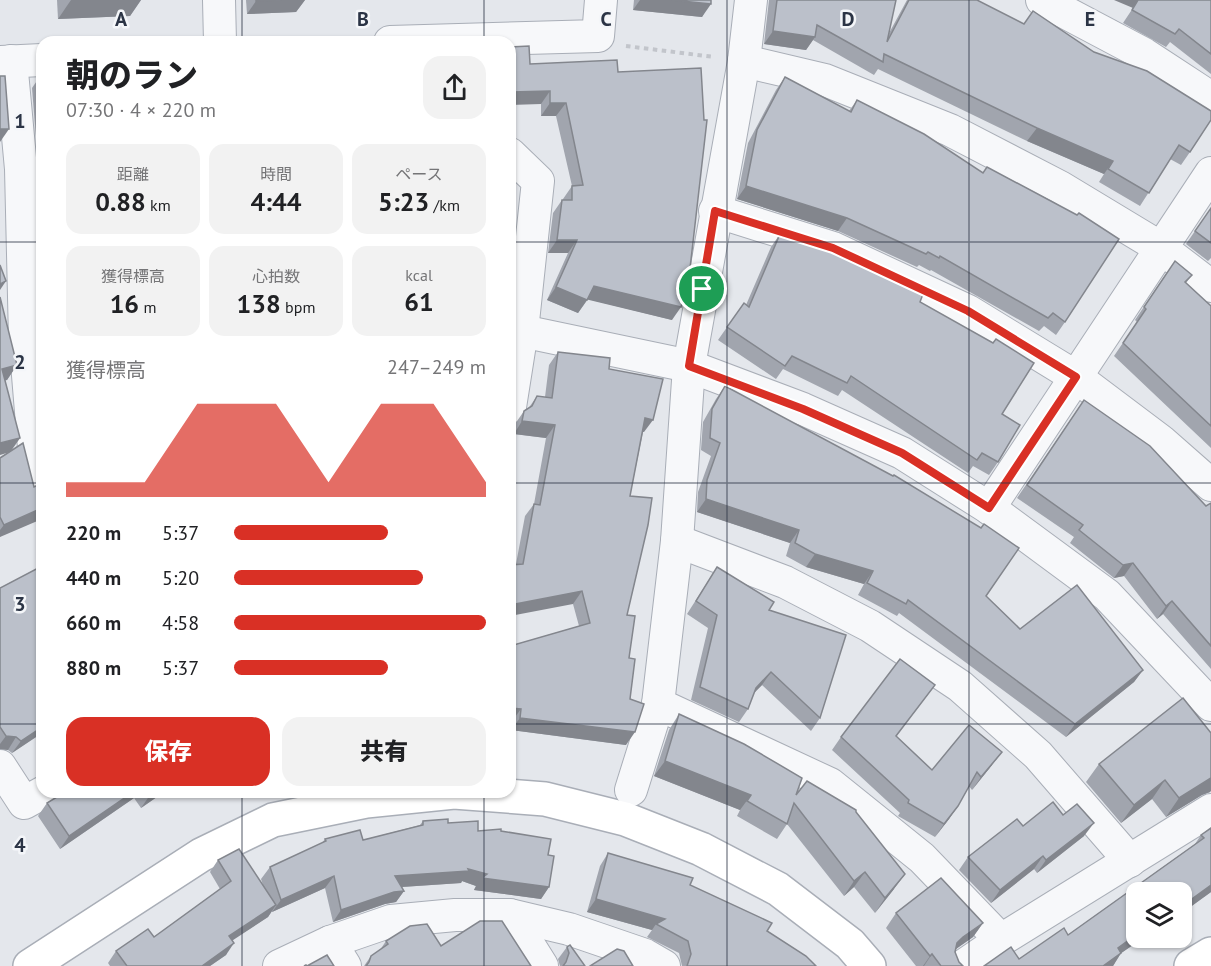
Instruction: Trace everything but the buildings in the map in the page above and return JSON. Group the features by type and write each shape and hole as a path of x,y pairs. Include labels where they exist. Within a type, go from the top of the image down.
{"street":[{"path":"219,0 220,36"},
{"path":"516,38 598,36 602,0"},
{"path":"631,790 658,704 677,541 689,366 715,211 744,61 751,0"},
{"path":"1042,0 1144,54 1211,98"},
{"path":"36,60 6,61 21,170 34,339 34,448 36,456"},
{"path":"744,61 825,80 950,130 1060,187 1161,248 1211,286"},
{"path":"516,160 538,181 516,330 689,366 803,409 902,453 989,508 1107,595 1211,705"},
{"path":"989,508 1211,173"},
{"path":"715,211 833,248 968,311 1076,377 1161,441 1211,485"},
{"path":"677,541 796,587 870,626 960,686 1038,755 1130,861"},
{"path":"658,704 830,784 922,858 1001,940"},
{"path":"0,766 24,803 36,796"},
{"path":"516,797 546,799 625,819 701,849 778,889 850,944 869,966"},
{"path":"30,966 201,855 273,820 366,801 395,798"},
{"path":"963,966 1211,810"},
{"path":"279,966 338,954 391,921 455,915 510,915 569,929 645,955 664,966"},
{"path":"510,915 542,966"},
{"path":"1191,966 1211,954"}],"path":[{"path":"598,36 612,44 744,61"}],"route":[{"path":"715,211 833,248 968,311 1076,377 989,508 902,453 803,409 689,366 702,289 715,211"}]}
